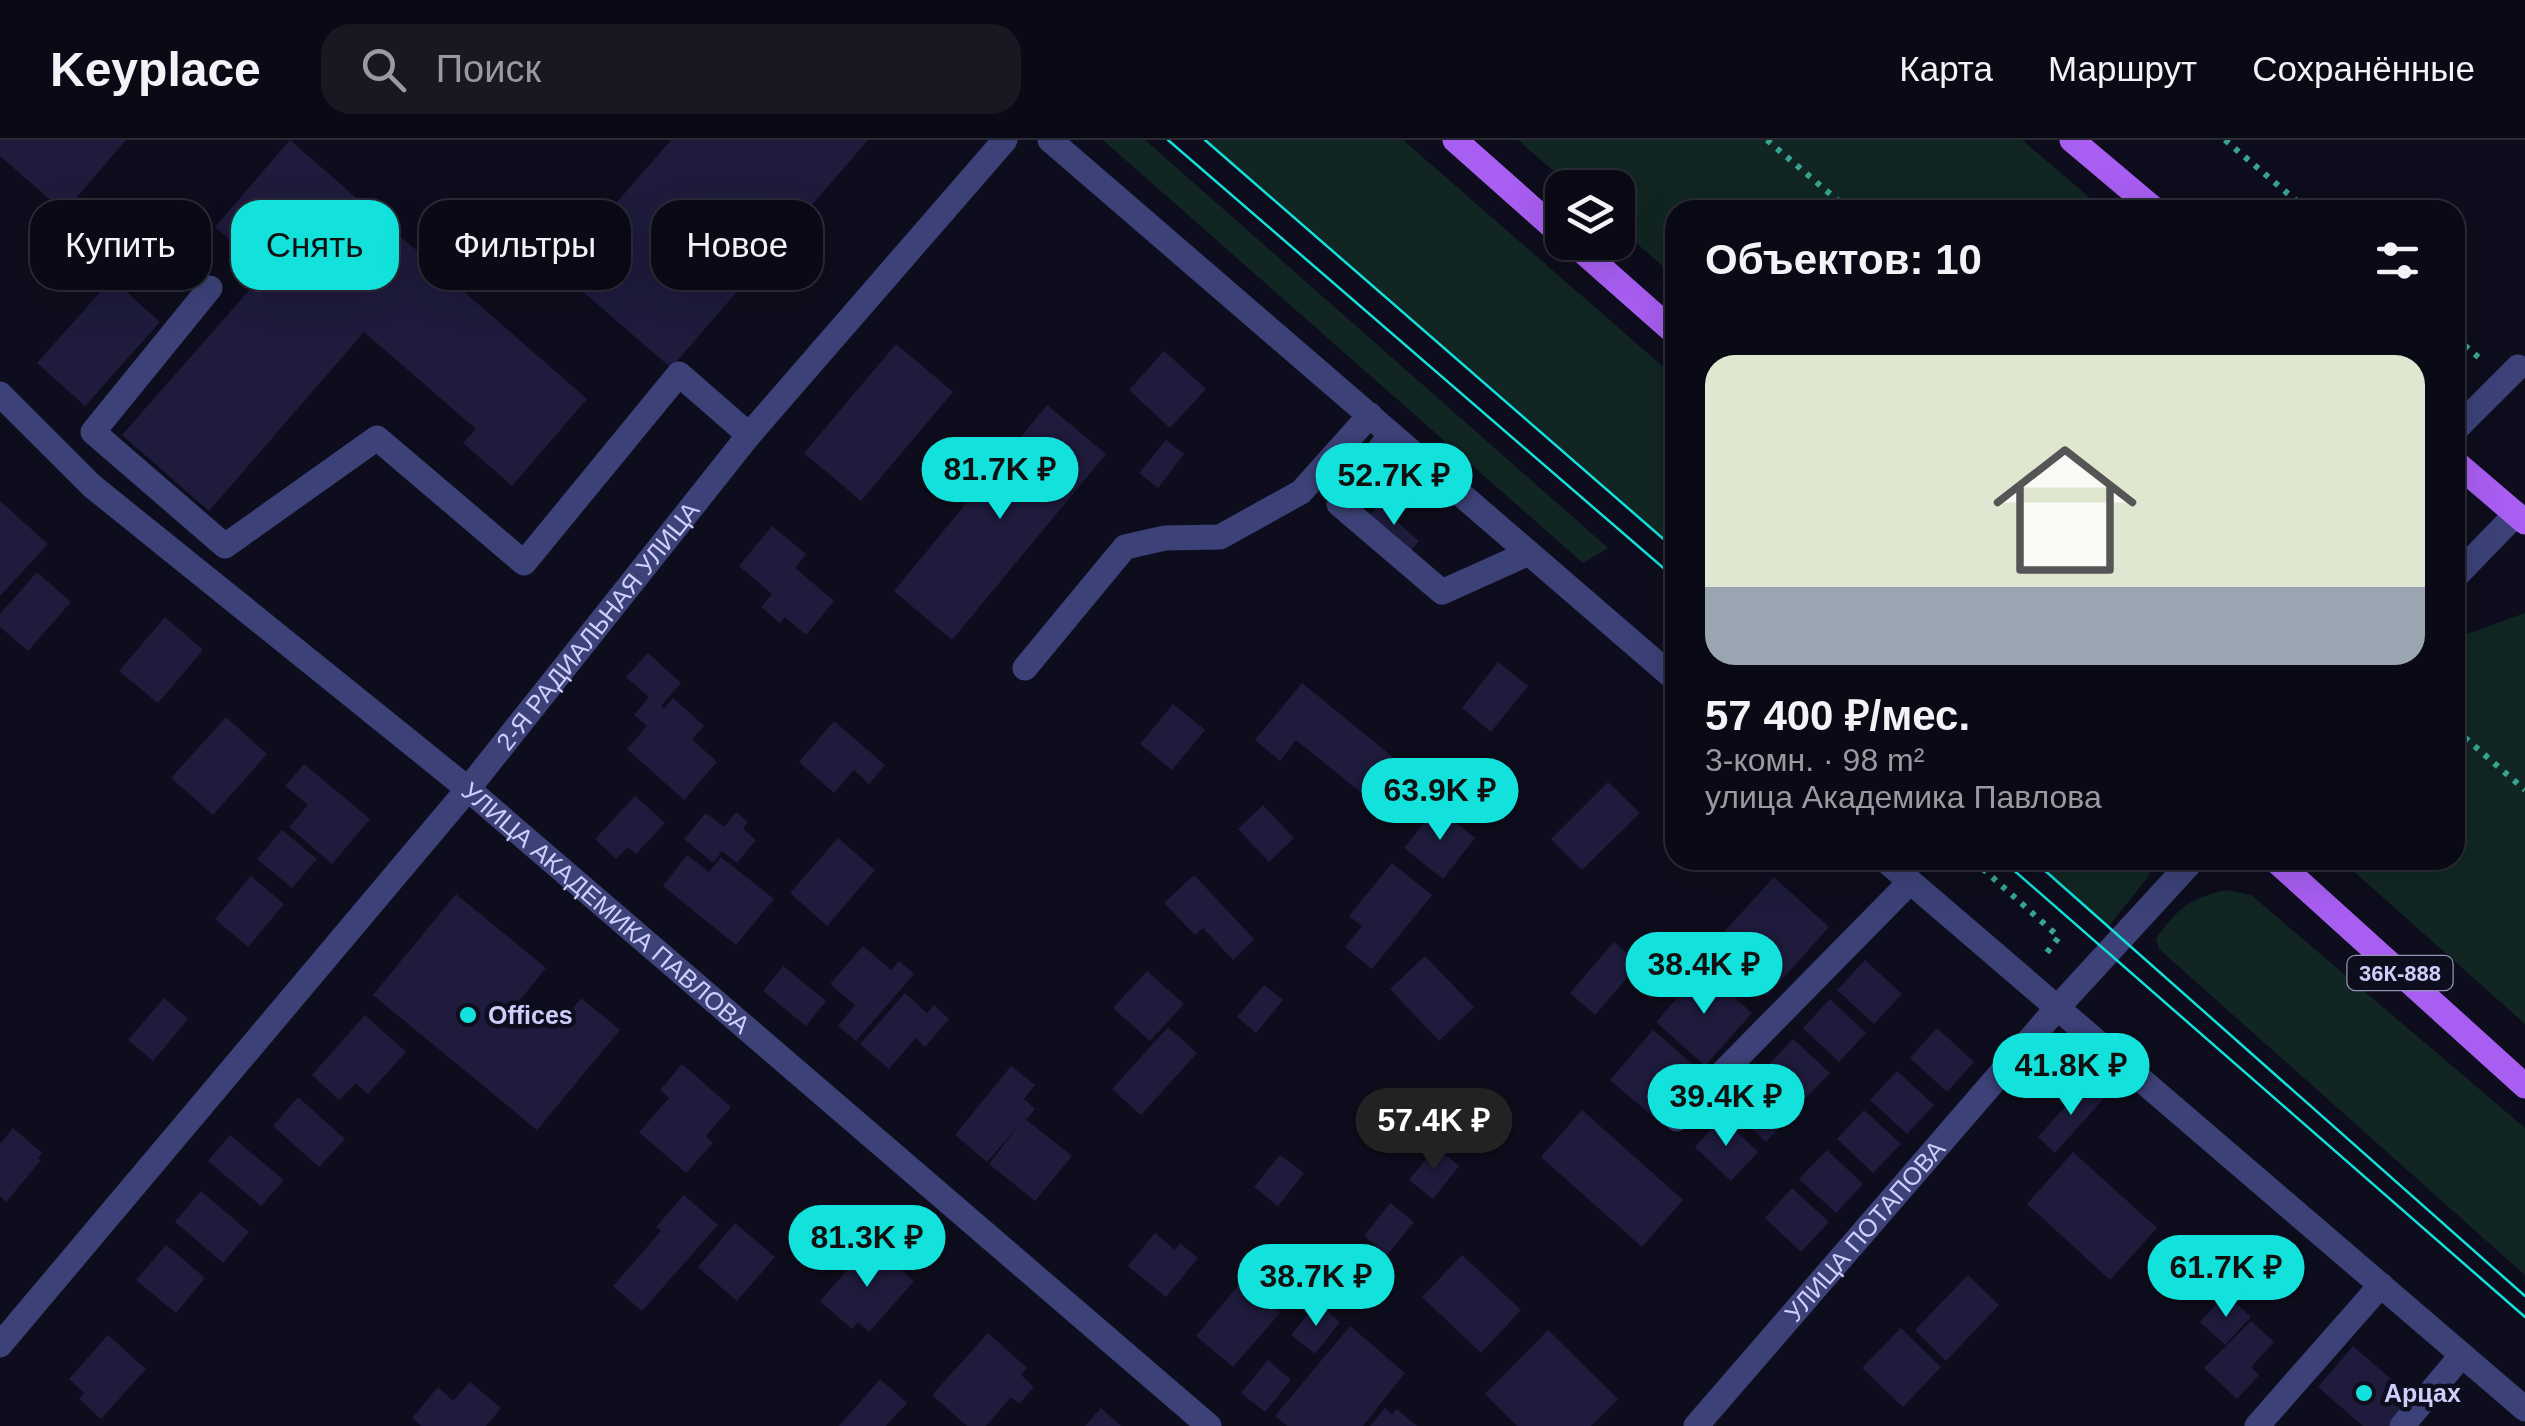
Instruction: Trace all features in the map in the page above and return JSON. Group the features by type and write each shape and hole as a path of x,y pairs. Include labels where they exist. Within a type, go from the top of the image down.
{"main road":[{"path":"1454,140 1545,219"},
{"path":"2072,140 2144,200"},
{"path":"1592,260 1665,324"},
{"path":"2465,471 2520,518"},
{"name":"36К-888","path":"2286,870 2525,1086"}],"street":[{"name":"2-Я РАДИАЛЬНАЯ УЛИЦА","path":"0,1345 468,789 749,435 1004,140"},
{"path":"1050,140 1665,670"},
{"path":"208,290 92,432 225,546 377,438 524,563 680,374 749,435"},
{"path":"2465,420 2518,367"},
{"name":"УЛИЦА АКАДЕМИКА ПАВЛОВА","path":"0,394 92,486 468,789 1209,1426"},
{"path":"1025,668 1125,547 1165,538 1220,537 1302,492 1370,416"},
{"path":"1391,434 1339,504 1354,517 1442,592 1529,553"},
{"path":"2465,568 2520,518"},
{"path":"1896,870 2525,1409"},
{"name":"УЛИЦА ПОТАПОВА","path":"1696,1426 2058,1007 2185,870"},
{"path":"1678,1119 1910,882"},
{"path":"2257,1426 2381,1285"},
{"path":"2402,1426 2462,1354"}],"path":[{"path":"1767,140 1837,200"},
{"path":"2225,140 2295,200"},
{"path":"2465,738 2525,790"},
{"path":"1984,870 2058,936 2025,981"}],"green space":[{"path":"1103,140 1145,140 1608,548 1583,563"},
{"path":"1205,140 1403,140 1665,368 1665,540"},
{"path":"1518,140 2022,140 2092,200 1665,200 1665,268 1635,242 1635,170 1552,170"},
{"path":"2525,613 2525,1024 2352,870 2465,870 2465,634"},
{"path":"2045,870 2150,870 2109,926"},
{"path":"2226,890 2251,895 2525,1128 2525,1275 2159,949 2156,939 2178,912 2193,901"}],"building":[{"path":"0,140 126,140 74,200 50,200 0,156"},
{"path":"290,140 359,200 238,200"},
{"path":"671,140 868,140 816,200 651,200 651,290 738,290 671,368 581,290 631,290 631,200 619,200"},
{"path":"231,208 231,241 215,227"},
{"path":"399,235 419,252 419,290 462,290 587,399 512,486 463,443 476,429 364,332 209,511 122,435 249,290 399,290"},
{"path":"102,290 124,290 160,322 85,406 37,363"},
{"path":"896,344 953,392 861,501 804,453"},
{"path":"1164,351 1206,389 1170,428 1129,390"},
{"path":"1047,405 1106,454 952,640 894,591"},
{"path":"1166,440 1184,454 1158,488 1139,473"},
{"path":"0,501 48,544 0,596"},
{"path":"1378,505 1419,541 1411,551 1369,516"},
{"path":"772,526 806,554 795,568 834,601 806,635 785,617 780,623 761,607 772,594 739,566"},
{"path":"37,572 71,602 28,651 0,627 0,614"},
{"path":"165,617 203,650 158,703 119,671"},
{"path":"648,653 681,683 661,706 664,709 673,698 704,726 692,739 717,762 684,800 627,749 647,726 634,715 649,697 626,677"},
{"path":"1498,662 1528,686 1491,732 1462,708"},
{"path":"1302,683 1394,758 1364,795 1296,740 1280,761 1255,740"},
{"path":"1173,704 1205,730 1172,770 1140,744"},
{"path":"226,717 267,754 213,815 171,778"},
{"path":"834,721 885,765 869,784 854,770 834,793 799,762"},
{"path":"304,764 370,819 332,864 289,827 308,805 285,786"},
{"path":"1608,782 1640,813 1582,870 1551,839"},
{"path":"635,796 665,823 636,854 628,847 616,859 595,839"},
{"path":"1263,805 1294,838 1269,862 1238,829"},
{"path":"1437,807 1475,838 1443,879 1404,848"},
{"path":"736,812 748,822 743,829 756,840 737,863 722,851 713,863 684,839 706,813 724,827"},
{"path":"282,830 317,859 292,888 257,859"},
{"path":"838,838 875,870 827,926 790,893"},
{"path":"687,855 709,872 721,857 774,899 736,945 663,886"},
{"path":"1392,863 1432,895 1372,969 1345,947 1362,926 1349,916"},
{"path":"1194,875 1254,939 1233,960 1203,928 1195,935 1164,903"},
{"path":"251,876 284,904 248,947 215,919"},
{"path":"1774,877 1829,927 1767,996 1711,946"},
{"name":"Offices","path":"456,894 546,968 520,1000 556,1029 581,998 620,1030 537,1130 373,995"},
{"path":"1614,942 1639,964 1595,1015 1570,993"},
{"path":"863,946 891,970 899,961 914,974 856,1041 838,1026 855,1005 830,984"},
{"path":"1425,956 1474,1007 1439,1041 1390,989"},
{"path":"1865,960 1902,994 1874,1024 1837,990"},
{"path":"783,966 826,1001 806,1026 763,991"},
{"path":"1703,969 1752,1013 1705,1066 1656,1022"},
{"path":"1147,971 1184,1004 1150,1041 1113,1008"},
{"path":"1264,985 1283,1000 1256,1033 1237,1017"},
{"path":"905,993 927,1013 934,1005 949,1019 925,1047 916,1038 889,1069 860,1044"},
{"path":"164,998 188,1019 153,1061 128,1040"},
{"path":"1830,999 1866,1033 1839,1062 1803,1028"},
{"path":"365,1015 406,1052 368,1094 356,1083 339,1100 312,1075"},
{"path":"1168,1027 1197,1053 1141,1115 1112,1089"},
{"path":"1937,1028 1974,1062 1947,1092 1910,1058"},
{"path":"1653,1030 1698,1069 1656,1119 1610,1080"},
{"path":"1793,1039 1830,1073 1802,1102 1765,1068"},
{"path":"682,1064 731,1107 706,1136 713,1143 686,1173 639,1132 669,1098 660,1090"},
{"path":"1011,1066 1035,1085 1024,1099 1035,1109 1024,1118 1072,1156 1035,1201 989,1164 1019,1125 987,1162 955,1135"},
{"path":"1897,1071 1934,1105 1907,1134 1870,1100"},
{"path":"1757,1079 1793,1113 1766,1142 1729,1108"},
{"path":"2087,1082 2104,1098 2055,1153 2038,1137"},
{"path":"298,1097 345,1139 319,1167 273,1126"},
{"path":"1452,1099 1485,1125 1467,1149 1433,1123"},
{"path":"1582,1110 1683,1200 1642,1247 1541,1157"},
{"path":"1864,1110 1901,1144 1873,1173 1837,1139"},
{"path":"1722,1117 1758,1152 1731,1181 1695,1147"},
{"path":"13,1128 42,1153 38,1158 41,1160 6,1202 0,1196 0,1144"},
{"path":"230,1135 284,1180 261,1206 208,1161"},
{"path":"1436,1147 1459,1166 1433,1199 1409,1180"},
{"path":"1827,1150 1863,1184 1836,1213 1799,1179"},
{"path":"2073,1152 2157,1228 2110,1280 2027,1204"},
{"path":"1280,1155 1304,1173 1278,1206 1254,1187"},
{"path":"1792,1188 1829,1222 1801,1252 1765,1218"},
{"path":"201,1191 249,1232 223,1263 175,1222"},
{"path":"684,1195 718,1225 642,1311 613,1286 661,1231 656,1227"},
{"path":"1390,1203 1414,1222 1387,1255 1364,1236"},
{"path":"735,1223 775,1257 737,1301 698,1267"},
{"path":"1155,1233 1175,1250 1180,1243 1198,1258 1166,1297 1128,1266"},
{"path":"871,1243 914,1281 869,1332 858,1322 852,1329 820,1301"},
{"path":"166,1245 205,1278 176,1313 136,1280"},
{"path":"1338,1248 1372,1274 1353,1298 1320,1272"},
{"path":"1462,1255 1521,1310 1481,1353 1422,1297"},
{"path":"1968,1275 1999,1305 1946,1361 1915,1330"},
{"path":"1242,1281 1280,1313 1233,1367 1196,1336"},
{"path":"2226,1294 2251,1317 2225,1345 2200,1322"},
{"path":"1317,1303 1340,1322 1315,1354 1291,1335"},
{"path":"2251,1321 2274,1342 2251,1367 2259,1375 2237,1399 2204,1368"},
{"path":"1350,1326 1405,1373 1363,1426 1287,1426 1275,1416"},
{"path":"1901,1328 1941,1367 1903,1407 1862,1368"},
{"path":"1548,1330 1618,1399 1591,1426 1517,1426 1485,1394"},
{"path":"988,1333 1027,1368 1021,1375 1034,1387 1019,1404 1011,1397 986,1426 967,1426 932,1395"},
{"path":"108,1335 146,1369 101,1419 79,1399 84,1393 69,1379"},
{"path":"2353,1346 2413,1398 2389,1426 2363,1426 2318,1387"},
{"path":"1268,1360 1291,1380 1265,1412 1241,1393"},
{"path":"880,1379 907,1403 886,1426 839,1426"},
{"path":"470,1382 501,1408 486,1426 421,1426 412,1418 438,1387 453,1401"},
{"path":"1101,1408 1121,1426 1085,1426"},
{"path":"1385,1408 1392,1414 1397,1409 1417,1426 1370,1426"}],"tram line":[{"path":"1168,140 1665,569"},
{"path":"1205,140 1665,540"},
{"path":"2013,870 2525,1317"},
{"path":"2044,870 2525,1296"}],"place":[{"name":"Offices","path":"468,1015"},
{"name":"Арцах","path":"2364,1393"}]}
